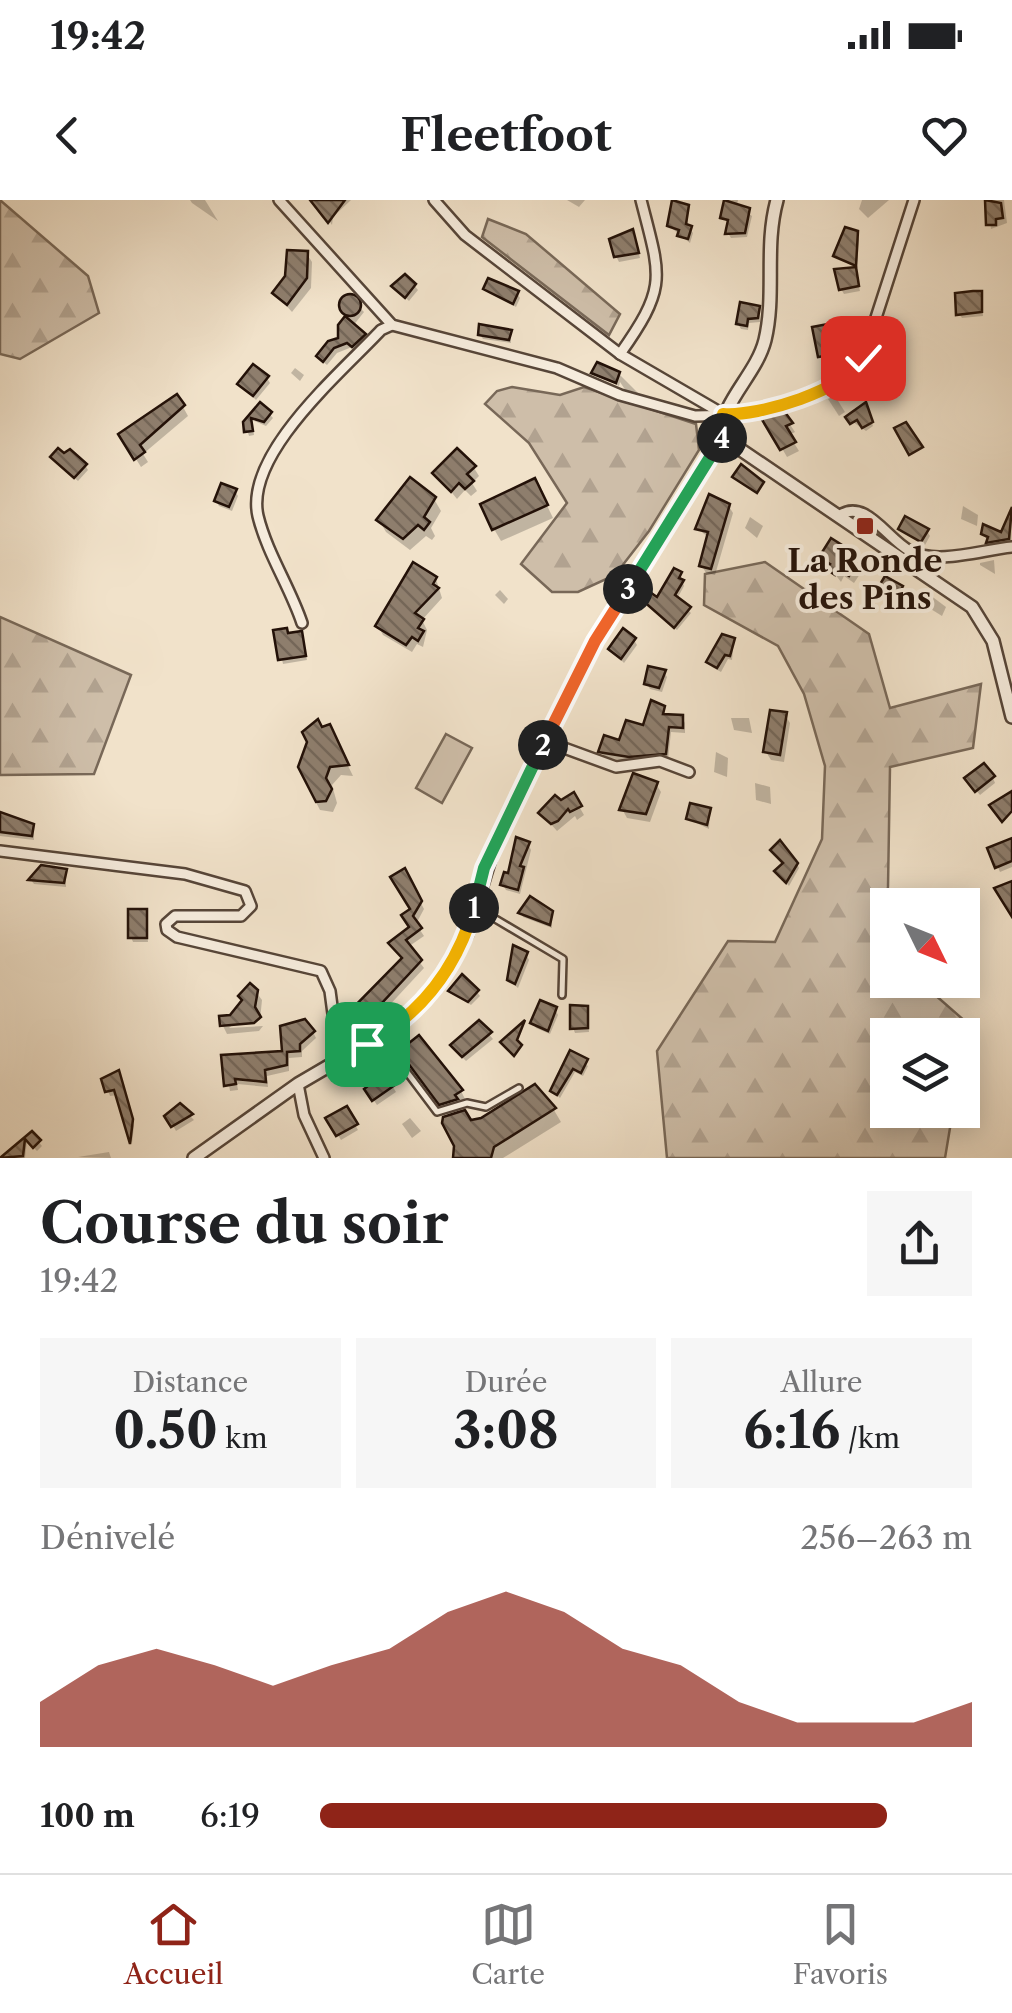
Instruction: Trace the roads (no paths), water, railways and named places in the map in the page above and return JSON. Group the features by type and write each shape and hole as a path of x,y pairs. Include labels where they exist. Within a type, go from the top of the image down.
{"street":[{"path":"279,200 392,325 556,368 620,395 695,416 740,415 801,398 852,374 863,358 914,200"},
{"path":"434,200 466,235 620,354 723,414"},
{"path":"620,354 655,300 658,284 659,269 641,200"},
{"path":"194,1158 298,1084 380,1036 413,1010 460,951 484,868 595,641 722,438 723,414 748,383 765,340 767,245 777,200"},
{"path":"302,623 258,516 261,478 278,442 378,332 392,325"},
{"path":"722,438 972,607 992,642 1012,717"},
{"path":"839,516 854,509 864,512 890,539 922,556 1012,547"},
{"path":"546,741 616,767 660,761 689,772"},
{"path":"0,851 185,874 245,892 251,906 241,916 175,916 166,924 168,930 177,937 321,970 330,990 339,1059"},
{"path":"298,1084 304,1115 324,1158"}],"lane":[{"path":"474,907 563,958 562,995"},
{"path":"380,1036 437,1112 467,1102 486,1107 519,1088"}],"place":[{"name":"La Ronde des Pins","path":"865,526"}]}
